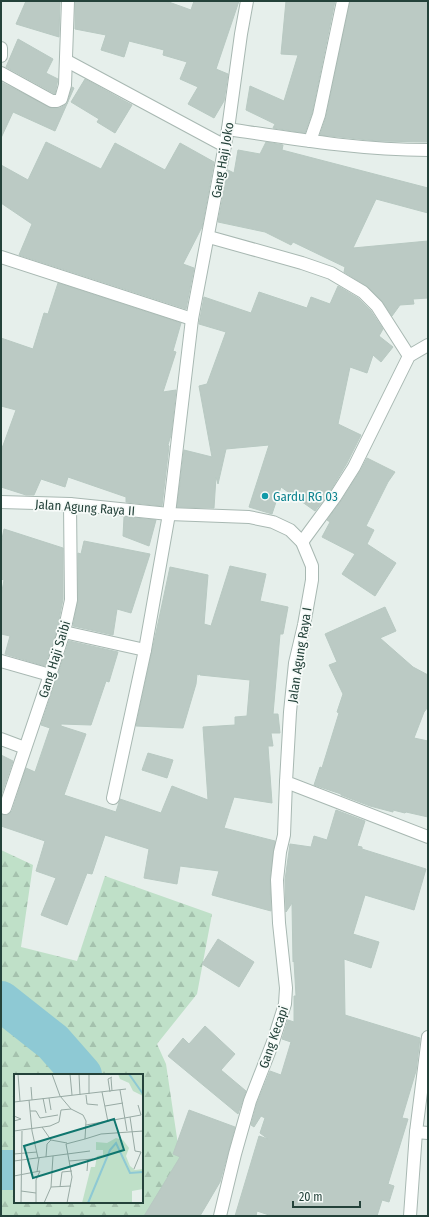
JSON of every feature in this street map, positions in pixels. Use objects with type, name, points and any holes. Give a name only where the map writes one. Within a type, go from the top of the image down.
[{"type":"street","points":[[1,73],[52,101],[58,101],[61,99],[64,94],[67,61],[68,1]]},
{"type":"street","name":"Gang Haji Joko","points":[[114,798],[145,650],[169,514],[192,319],[209,237],[228,129],[247,1]]},
{"type":"street","points":[[310,141],[319,115],[342,1]]},
{"type":"street","points":[[1,48],[1,56]]},
{"type":"street","points":[[67,61],[225,146]]},
{"type":"street","points":[[228,129],[310,141],[395,150],[428,150]]},
{"type":"street","points":[[209,237],[302,263],[331,273],[363,292],[377,306],[409,356]]},
{"type":"street","points":[[1,257],[192,319]]},
{"type":"street","points":[[302,542],[335,497],[354,467],[409,356],[428,346]]},
{"type":"street","name":"Jalan Agung Raya II","points":[[1,502],[70,504],[169,514]]},
{"type":"street","name":"Gang Haji Saibi","points":[[5,808],[64,632],[71,600],[70,504]]},
{"type":"street","name":"Jalan Agung Raya I","points":[[169,514],[248,517],[273,522],[290,530],[302,542],[312,566],[312,580],[295,663],[290,712],[286,782]]},
{"type":"street","points":[[64,632],[145,650]]},
{"type":"street","points":[[1,660],[50,675]]},
{"type":"street","points":[[1,739],[25,748]]},
{"type":"street","points":[[286,782],[428,837]]},
{"type":"street","name":"Gang Kecapi","points":[[220,1216],[250,1101],[273,1042],[285,1004],[286,988],[279,923],[278,880],[280,852],[284,835],[286,782]]},
{"type":"street","points":[[410,1216],[416,1132],[428,1037]]},
{"type":"street","points":[[416,1132],[428,1133]]},
{"type":"green space","points":[[1,850],[33,865],[21,947],[77,961],[105,876],[212,914],[197,994],[157,1044],[166,1064],[181,1165],[152,1216],[1,1216]]},
{"type":"building","points":[[26,1],[60,1],[59,37],[16,24]]},
{"type":"building","points":[[75,1],[166,1],[191,10],[194,1],[239,1],[216,69],[228,74],[224,101],[214,118],[188,104],[198,87],[180,79],[187,62],[163,55],[164,50],[129,41],[124,57],[101,50],[106,35],[75,29]]},
{"type":"building","points":[[286,1],[335,1],[312,113],[305,133],[273,128],[275,124],[246,110],[250,86],[284,101],[298,55],[281,54]]},
{"type":"building","points":[[350,1],[428,1],[428,142],[378,141],[320,135],[326,117]]},
{"type":"building","points":[[18,39],[53,59],[46,73],[58,79],[55,94],[6,67]]},
{"type":"building","points":[[85,79],[132,105],[115,133],[97,122],[99,119],[71,102]]},
{"type":"building","points":[[1,82],[52,108],[60,108],[67,104],[55,131],[13,112],[1,138]]},
{"type":"building","points":[[72,87],[74,88],[67,104]]},
{"type":"building","points":[[46,142],[101,169],[115,143],[165,170],[180,143],[214,162],[202,227],[183,264],[194,268],[186,309],[19,255],[32,224],[1,203],[1,165],[28,180]]},
{"type":"building","points":[[266,142],[283,145],[282,150],[428,188],[428,213],[376,199],[353,248],[428,241],[428,298],[413,299],[414,304],[400,305],[392,316],[382,301],[368,287],[344,272],[345,267],[293,242],[291,245],[265,232],[218,222],[228,170],[234,173],[238,150],[260,154]]},
{"type":"building","points":[[58,283],[181,323],[173,351],[176,352],[163,392],[176,390],[171,435],[168,445],[162,506],[126,502],[126,497],[68,477],[65,487],[41,479],[34,495],[26,495],[1,487],[1,451],[16,410],[1,406],[1,338],[33,349],[44,313],[48,314]]},
{"type":"building","points":[[338,286],[358,298],[371,311],[383,329],[379,336],[393,347],[381,362],[373,355],[367,373],[350,367],[338,424],[361,435],[347,463],[329,493],[315,511],[281,487],[272,514],[249,507],[269,445],[226,449],[218,484],[216,477],[214,508],[177,507],[184,450],[212,457],[199,386],[207,384],[226,332],[199,324],[204,297],[251,313],[259,292],[307,308],[311,297],[330,304]]},
{"type":"building","points":[[367,458],[395,472],[388,482],[366,526],[374,530],[367,544],[396,563],[375,596],[342,574],[355,554],[322,537],[330,522],[327,520],[341,501]]},
{"type":"building","points":[[124,517],[156,520],[149,546],[123,536]]},
{"type":"building","points":[[4,529],[63,548],[63,599],[57,630],[45,666],[5,654],[10,636],[1,634],[1,596],[4,580],[1,579],[1,544]]},
{"type":"building","points":[[84,541],[150,554],[131,613],[117,609],[113,635],[73,626],[78,600],[78,553],[81,554]]},
{"type":"building","points":[[230,566],[266,574],[260,601],[288,607],[283,634],[280,634],[273,714],[278,714],[280,733],[271,733],[273,746],[268,746],[272,803],[234,797],[224,828],[275,841],[270,879],[271,911],[212,895],[219,871],[180,866],[177,884],[144,878],[149,849],[105,835],[92,874],[87,873],[67,925],[41,915],[56,878],[36,871],[45,841],[1,826],[1,814],[7,815],[12,811],[26,768],[35,772],[50,728],[41,725],[69,641],[118,652],[109,682],[106,681],[91,725],[61,724],[61,726],[86,734],[64,795],[116,812],[120,799],[161,813],[172,786],[208,800],[203,727],[235,725],[235,717],[247,716],[250,680],[200,675],[200,672],[199,675],[197,674],[196,684],[183,728],[136,726],[170,567],[208,575],[204,624],[211,626]]},
{"type":"building","points":[[385,607],[396,631],[380,638],[413,667],[428,675],[428,707],[424,712],[414,738],[428,741],[428,817],[393,810],[393,812],[370,806],[314,785],[320,767],[322,768],[339,713],[337,712],[343,694],[329,665],[337,662],[325,634]]},
{"type":"building","points":[[148,753],[173,760],[167,778],[142,770]]},
{"type":"building","points":[[1,755],[13,761],[1,796]]},
{"type":"building","points":[[336,810],[365,821],[357,846],[362,847],[362,849],[426,869],[414,910],[365,895],[353,934],[379,942],[371,968],[344,959],[345,1015],[420,1038],[416,1071],[402,1118],[408,1119],[388,1184],[394,1186],[389,1202],[382,1200],[377,1216],[272,1216],[257,1211],[256,1216],[235,1216],[259,1136],[268,1139],[260,1133],[265,1118],[261,1116],[254,1127],[251,1125],[257,1103],[270,1071],[281,1075],[291,1042],[282,1039],[288,1020],[294,1022],[294,996],[296,996],[294,961],[293,962],[292,903],[286,912],[285,880],[290,844],[311,847],[314,836],[327,840]]},
{"type":"building","points":[[218,939],[254,962],[239,987],[202,964]]},
{"type":"building","points":[[205,1026],[235,1054],[221,1070],[246,1091],[238,1114],[168,1056],[183,1038],[189,1044]]},
{"type":"building","points":[[189,1110],[235,1127],[220,1182],[200,1216],[144,1216],[180,1157],[173,1154]]},
{"type":"waterway","points":[[1,1001],[53,1042],[81,1074]]},
{"type":"waterway","points":[[1,1170],[14,1170]]},
{"type":"place","name":"Gardu RG 03","points":[[265,496]]}]
